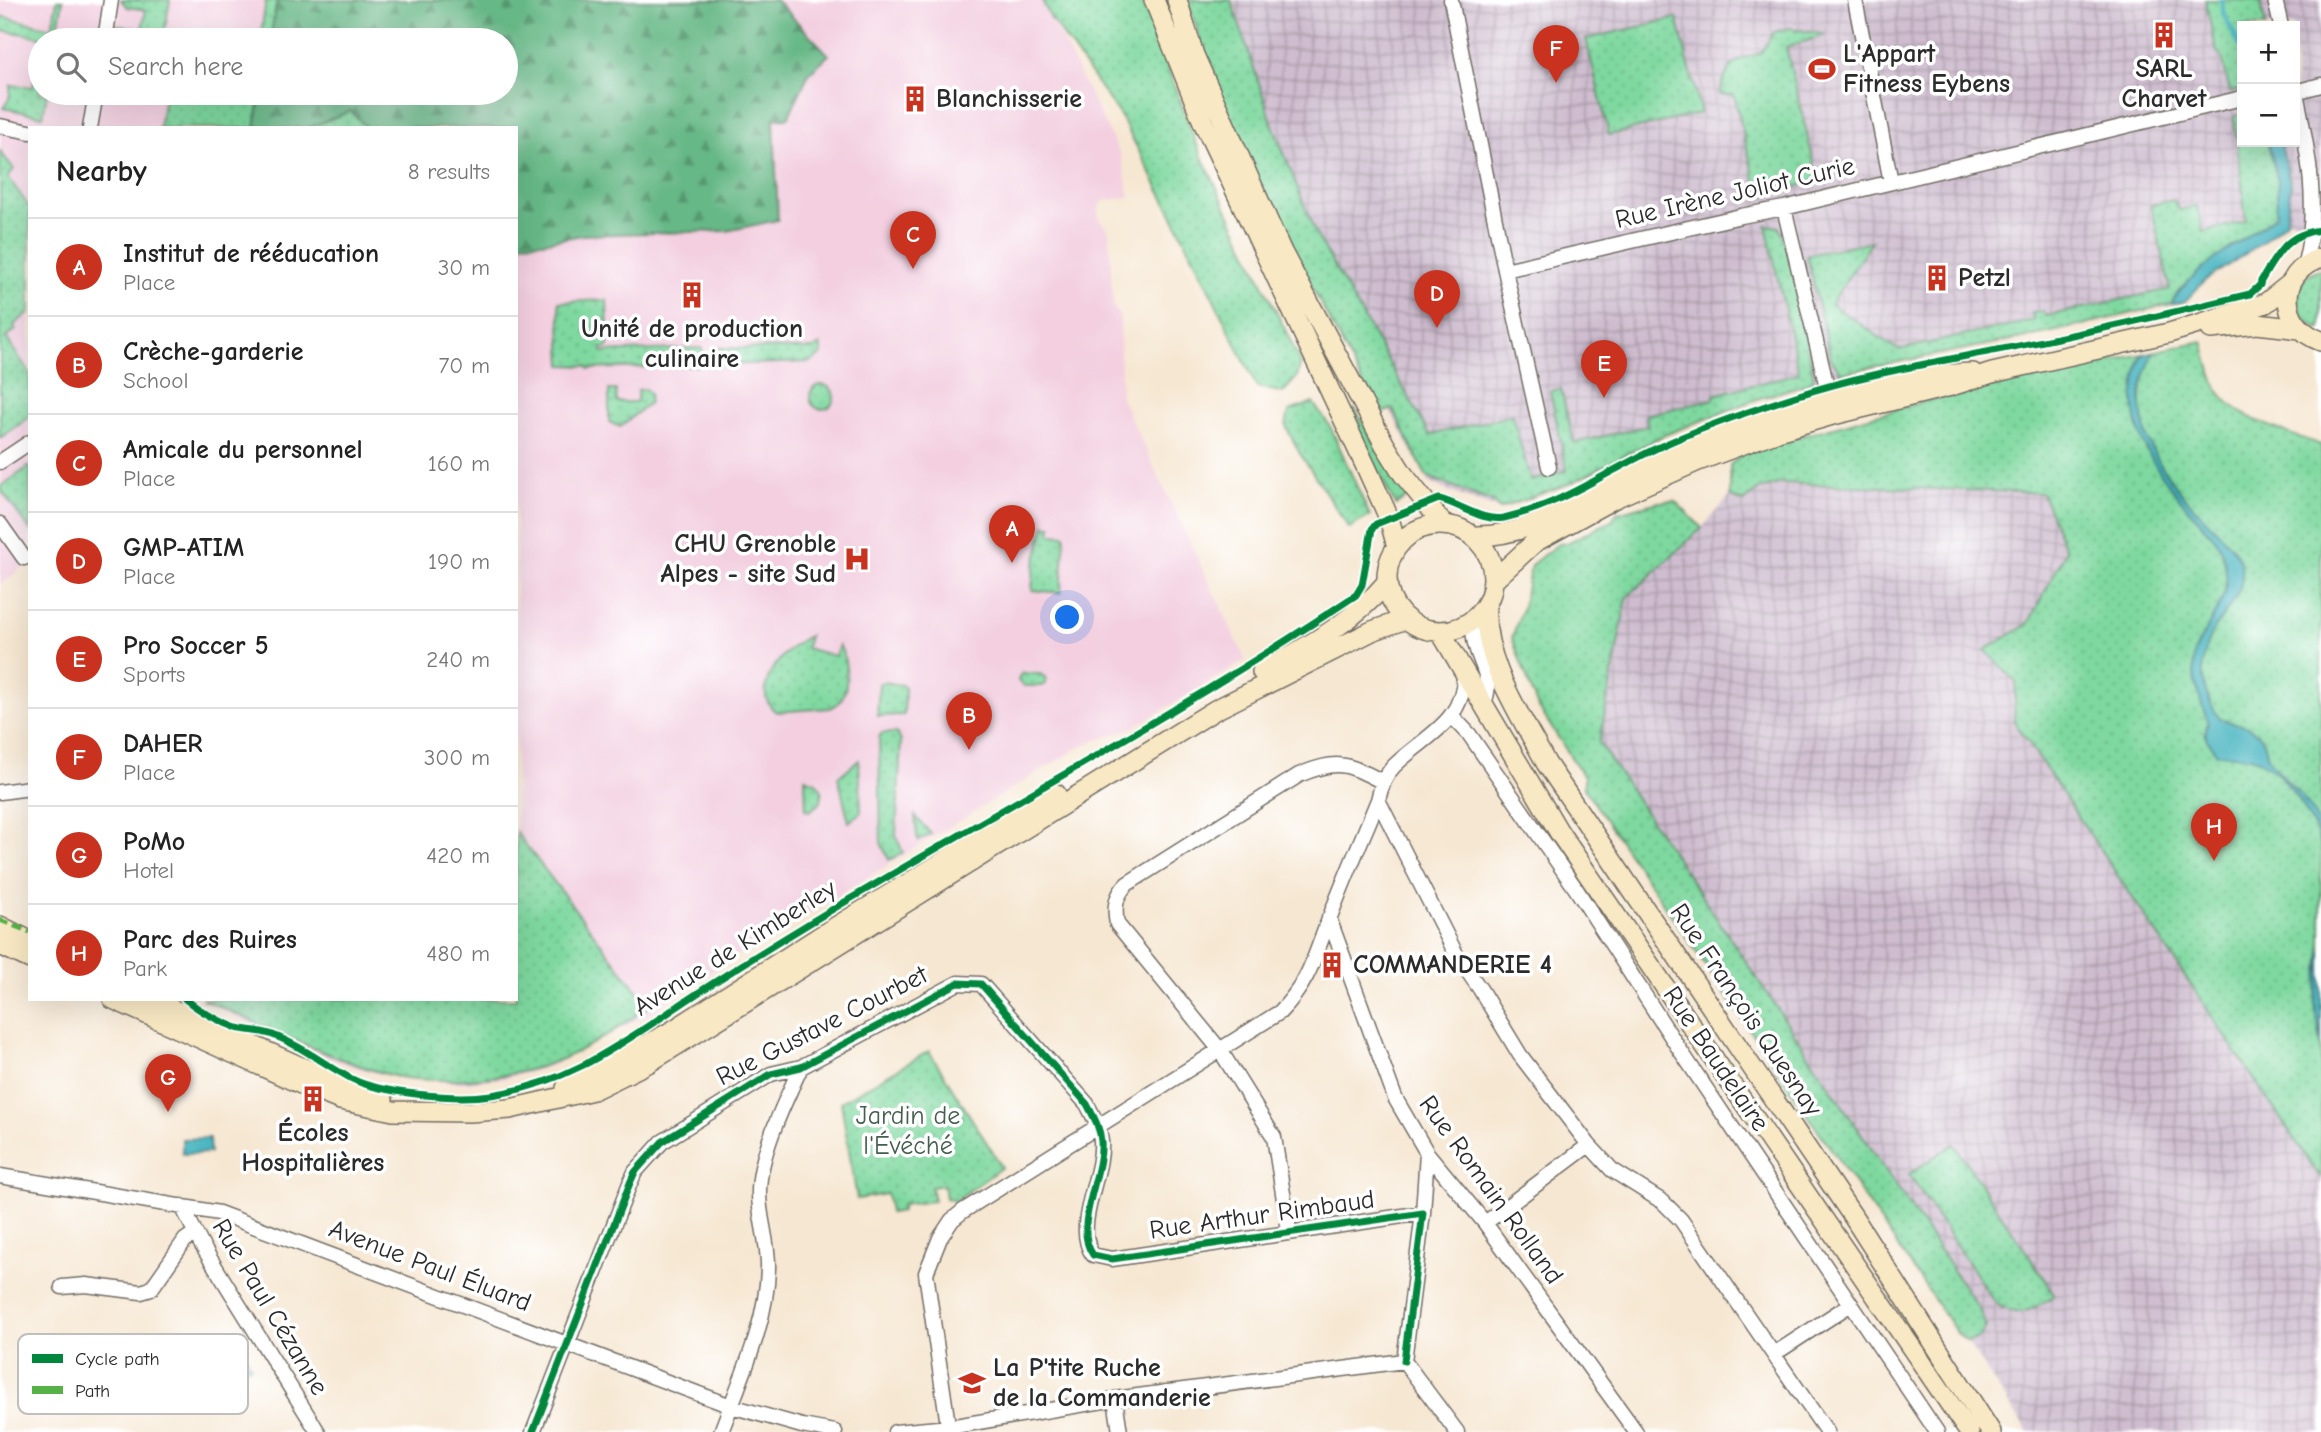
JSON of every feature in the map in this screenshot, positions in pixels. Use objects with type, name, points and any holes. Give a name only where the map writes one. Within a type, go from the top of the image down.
[{"type":"main road","points":[[1154,0],[1203,122],[1367,469],[1389,518],[1397,547]]},
{"type":"main road","points":[[1177,0],[1200,68],[1282,252],[1385,445],[1403,474],[1443,524]]},
{"type":"main road","points":[[1474,536],[1502,534],[1539,523],[1700,444],[1759,422],[1951,386],[1992,373],[2169,333],[2266,303],[2291,284],[2313,262]]},
{"type":"main road","points":[[2291,284],[2288,302],[2292,317],[2300,329],[2321,341]]},
{"type":"main road","points":[[2169,333],[2257,324],[2300,329]]},
{"type":"main road","points":[[1494,580],[1535,542],[1615,498],[1698,461],[1832,408]]},
{"type":"main road","points":[[1480,612],[1458,628],[1440,631],[1422,628],[1406,619],[1393,602],[1387,582],[1387,569],[1397,547],[1409,534],[1425,526],[1443,524],[1465,530],[1474,536],[1489,556],[1494,580]]},
{"type":"main road","name":"Rue François Quesnay","points":[[1494,580],[1480,612],[1485,620],[1488,642],[1546,763],[1854,1218],[1991,1432]]},
{"type":"main road","name":"Avenue de Kimberley","points":[[543,1100],[672,1031],[927,871],[1220,695],[1305,648],[1365,606],[1387,582]]},
{"type":"main road","name":"Avenue de Kimberley","points":[[117,1001],[340,1100],[393,1111],[510,1109],[593,1090],[648,1063],[1193,723],[1372,631],[1406,619]]},
{"type":"main road","name":"Rue François Quesnay","points":[[1440,631],[1464,673],[1465,708],[1559,832],[1969,1432]]},
{"type":"main road","points":[[0,926],[28,940]]},
{"type":"main road","points":[[0,945],[28,958]]},
{"type":"main road","name":"Avenue de Kimberley","points":[[153,1001],[339,1084],[383,1100],[435,1112]]},
{"type":"street","points":[[107,28],[111,0]]},
{"type":"street","points":[[1451,0],[1505,270],[1549,467]]},
{"type":"street","points":[[1855,0],[1891,182]]},
{"type":"street","points":[[2275,0],[2280,21]]},
{"type":"street","points":[[2300,89],[2321,85]]},
{"type":"street","name":"Rue Irène Joliot Curie","points":[[1505,270],[1784,208],[2237,99]]},
{"type":"street","points":[[90,126],[94,105]]},
{"type":"street","points":[[2300,116],[2312,177],[2321,200]]},
{"type":"street","points":[[0,126],[28,132]]},
{"type":"street","points":[[2312,177],[2313,262]]},
{"type":"street","points":[[1784,208],[1832,408]]},
{"type":"street","points":[[0,463],[28,443]]},
{"type":"street","points":[[0,524],[24,558]]},
{"type":"street","points":[[949,1430],[926,1273],[940,1238],[952,1220],[963,1211],[1280,1012],[1295,997],[1313,966],[1329,918],[1383,782],[1393,766],[1465,708],[1488,694],[1488,677],[1475,646],[1480,612]]},
{"type":"street","points":[[1465,708],[1491,699],[1502,676]]},
{"type":"street","name":"Rue Baudelaire","points":[[1465,708],[1469,734],[1576,889],[1678,1047],[1937,1432]]},
{"type":"street","points":[[1289,1231],[1274,1137],[1220,1050],[1117,924],[1115,913],[1119,892],[1127,884],[1298,775],[1324,765],[1351,765],[1383,782]]},
{"type":"street","points":[[0,792],[28,788]]},
{"type":"street","points":[[1378,800],[1457,956],[1520,1055],[1589,1146],[1612,1170],[1663,1202],[1681,1220],[1827,1432]]},
{"type":"street","name":"Rue Romain Rolland","points":[[1329,918],[1395,1098],[1427,1153],[1485,1223],[1636,1432]]},
{"type":"street","name":"Rue Gustave Courbet","points":[[533,1432],[630,1183],[643,1162],[662,1142],[771,1074],[801,1068],[958,983],[981,984],[1087,1104],[1098,1125]]},
{"type":"street","points":[[721,1432],[748,1360],[762,1312],[769,1267],[760,1213],[762,1165],[783,1105],[801,1068]]},
{"type":"street","name":"Rue Arthur Rimbaud","points":[[1098,1125],[1102,1142],[1085,1240],[1093,1255],[1112,1259],[1423,1213]]},
{"type":"street","points":[[1485,1223],[1589,1146]]},
{"type":"street","points":[[1427,1153],[1423,1213],[1404,1361],[1457,1432]]},
{"type":"street","name":"Avenue Paul Éluard","points":[[0,1176],[219,1213],[731,1406],[802,1426],[835,1432]]},
{"type":"street","name":"Rue Paul Cézanne","points":[[182,1206],[195,1233],[318,1432]]},
{"type":"street","points":[[62,1287],[86,1285],[141,1292],[151,1289],[185,1240],[195,1233]]},
{"type":"street","points":[[1774,1354],[1851,1304]]},
{"type":"street","points":[[895,1432],[949,1430],[1115,1399],[1404,1361]]},
{"type":"street","points":[[1115,1399],[1120,1432]]},
{"type":"shaded area","name":"CHU Grenoble Alpes - site Sud","points":[[0,0],[1042,0],[1121,156],[1130,197],[1103,201],[1099,207],[1099,219],[1109,230],[1113,306],[1120,317],[1121,398],[1246,660],[1134,727],[1083,745],[732,958],[651,1013],[549,1067],[507,1078],[463,1083],[407,1080],[363,1070],[325,1057],[201,1001],[518,1001],[518,126],[28,126],[28,563],[0,585]]},
{"type":"shaded area","points":[[1233,0],[2321,0],[2321,219],[2294,221],[2276,215],[2180,289],[2171,304],[2048,333],[1842,373],[1761,398],[1662,436],[1571,483],[1499,509],[1429,482],[1313,269]]},
{"type":"shaded area","points":[[1781,483],[2042,493],[2066,551],[2028,624],[1985,651],[2016,682],[2014,721],[2321,1179],[2321,1432],[2028,1432],[1967,1342],[1979,1338],[1986,1327],[1979,1309],[1599,743],[1627,597],[1702,528],[1730,496],[1743,502],[1758,490]]},
{"type":"green space","points":[[57,0],[63,0],[58,28],[52,28]]},
{"type":"green space","points":[[121,0],[170,0],[165,28],[142,28],[146,10],[127,7]]},
{"type":"green space","points":[[266,0],[277,0],[272,28],[262,28]]},
{"type":"green space","points":[[277,0],[776,0],[829,55],[809,73],[788,118],[774,119],[778,220],[727,231],[583,235],[543,242],[518,243],[518,126],[365,126],[351,111],[312,126],[255,126],[259,105],[518,105],[518,28],[272,28]]},
{"type":"green space","points":[[1042,0],[1142,1],[1201,155],[1301,363],[1297,377],[1283,393],[1257,387],[1121,117],[1050,17]]},
{"type":"green space","points":[[1187,0],[1231,0],[1274,128],[1315,232],[1430,435],[1512,415],[1531,481],[1567,470],[1550,391],[1561,389],[1574,443],[1648,426],[1646,415],[1714,399],[1714,395],[1799,373],[1766,225],[1779,227],[1789,252],[1814,379],[1662,436],[1571,483],[1499,509],[1493,502],[1426,476],[1393,409],[1379,414],[1277,221],[1220,98]]},
{"type":"green space","points":[[2205,0],[2260,0],[2265,21],[2237,21],[2237,90],[2230,92],[2222,57],[2217,53]]},
{"type":"green space","points":[[0,16],[52,28],[28,28],[28,35],[0,30]]},
{"type":"green space","points":[[1677,18],[1701,113],[1609,135],[1586,39]]},
{"type":"green space","points":[[115,25],[135,28],[115,28]]},
{"type":"green space","points":[[1790,28],[1826,35],[1786,47],[1818,180],[1759,198],[1734,95],[1719,94],[1732,66],[1743,58],[1760,54],[1774,32]]},
{"type":"green space","points":[[11,85],[28,87],[28,105],[45,105],[43,116],[3,108],[9,99]]},
{"type":"green space","points":[[163,105],[259,105],[255,126],[159,126]]},
{"type":"green space","points":[[351,111],[365,126],[312,126]]},
{"type":"green space","points":[[2237,115],[2237,142],[2234,116]]},
{"type":"green space","points":[[2238,147],[2268,147],[2278,181],[2276,215],[2180,289],[2171,304],[2048,333],[1842,373],[1831,359],[1807,255],[1872,241],[1831,304],[1898,350],[2034,320],[2032,313],[2043,311],[2046,316],[2170,289],[2151,205],[2174,200],[2179,210],[2197,206],[2203,232],[2246,221]]},
{"type":"green space","points":[[0,151],[14,169],[8,177],[28,205],[28,314],[14,325],[16,330],[6,337],[28,371],[28,418],[0,438]]},
{"type":"green space","points":[[2321,269],[2321,329],[2304,317],[2298,299],[2303,280]]},
{"type":"green space","points":[[607,300],[608,348],[602,348],[602,352],[702,348],[703,355],[717,355],[718,348],[813,349],[820,345],[822,354],[811,362],[589,369],[587,366],[562,365],[559,302]]},
{"type":"green space","points":[[2203,341],[2217,388],[2237,409],[2264,424],[2321,445],[2321,1179],[2014,721],[2016,682],[1985,650],[2028,624],[2066,551],[2042,493],[1781,483],[1758,490],[1743,502],[1730,496],[1730,465],[1745,452],[1922,402]]},
{"type":"green space","points":[[822,385],[831,388],[834,397],[831,406],[822,409],[813,406],[810,397],[813,388]]},
{"type":"green space","points":[[645,389],[650,393],[649,403],[620,427],[609,422],[609,390],[616,390],[617,402],[637,402],[638,390]]},
{"type":"green space","points":[[1313,403],[1330,426],[1370,516],[1349,528],[1299,452],[1286,426],[1289,411]]},
{"type":"green space","points":[[1355,409],[1397,482],[1413,495],[1395,505],[1349,412]]},
{"type":"green space","points":[[28,467],[28,527],[0,489]]},
{"type":"green space","points":[[1675,501],[1702,528],[1627,597],[1599,743],[1979,1309],[1986,1327],[1979,1338],[1967,1342],[1957,1333],[1584,788],[1584,777],[1537,705],[1512,638],[1523,606],[1531,565],[1558,544],[1567,543],[1611,521],[1617,513],[1659,502]]},
{"type":"green space","points":[[1045,525],[1052,526],[1051,534],[1065,535],[1061,593],[1032,590],[1034,567]]},
{"type":"green space","points":[[809,636],[806,648],[835,656],[839,645],[846,670],[842,697],[830,708],[776,712],[768,703],[767,681],[780,659]]},
{"type":"green space","points":[[1024,673],[1040,674],[1045,677],[1046,683],[1042,686],[1024,686],[1018,681]]},
{"type":"green space","points":[[883,682],[902,685],[905,688],[904,715],[877,716],[879,684]]},
{"type":"green space","points":[[882,733],[896,733],[901,741],[896,835],[903,853],[889,860],[881,843],[879,737]]},
{"type":"green space","points":[[859,760],[861,812],[849,822],[838,777]]},
{"type":"green space","points":[[805,778],[816,782],[822,791],[821,802],[810,811],[806,810]]},
{"type":"green space","points":[[915,816],[931,834],[919,841],[917,837]]},
{"type":"green space","points":[[518,835],[649,1006],[602,1039],[556,1061],[507,1075],[480,1079],[427,1080],[390,1075],[342,1060],[207,1001],[518,1001]]},
{"type":"green space","name":"Jardin de l'Évéché","points":[[929,1051],[1002,1167],[955,1201],[946,1198],[944,1185],[931,1187],[934,1201],[902,1205],[902,1211],[890,1213],[887,1194],[857,1199],[841,1102]]},
{"type":"green space","points":[[1954,1144],[2055,1295],[2031,1309],[2024,1312],[2008,1311],[1992,1299],[1909,1174]]},
{"type":"water","points":[[2269,147],[2281,147],[2291,185],[2286,221],[2260,244],[2203,282],[2185,302],[2171,304],[2193,277],[2276,215],[2278,181]]},
{"type":"water","points":[[2154,352],[2141,392],[2146,435],[2162,468],[2198,512],[2231,546],[2241,566],[2239,590],[2215,629],[2204,654],[2203,680],[2206,693],[2220,719],[2247,727],[2260,736],[2270,760],[2311,808],[2320,832],[2321,847],[2304,809],[2275,772],[2254,758],[2216,753],[2207,739],[2208,723],[2195,681],[2193,663],[2198,645],[2223,598],[2226,568],[2218,544],[2163,477],[2142,440],[2136,421],[2136,378],[2142,355]]},
{"type":"water","points":[[2321,951],[2321,1045],[2315,1003]]},
{"type":"water","points":[[209,1138],[210,1153],[182,1154],[182,1139]]},
{"type":"waterway","points":[[2222,0],[2223,13],[2237,40]]},
{"type":"marked path","points":[[0,920],[28,931]]},
{"type":"cycle path","points":[[188,1001],[203,1012],[237,1028],[281,1038],[352,1079],[382,1089],[440,1096],[476,1096],[539,1084],[603,1054],[783,939],[1159,719],[1356,595],[1362,585],[1372,529],[1376,524],[1439,499],[1480,515],[1504,518],[1545,505],[1691,433],[1820,389],[1893,370],[2089,331],[2250,294],[2260,285],[2284,246],[2300,235],[2321,230]]},
{"type":"cycle path","points":[[533,1432],[630,1183],[635,1172],[662,1142],[771,1074],[801,1067],[958,983],[981,984],[1087,1104],[1094,1117],[1101,1141],[1101,1154],[1087,1215],[1087,1243],[1093,1255],[1112,1259],[1423,1213],[1404,1361]]},
{"type":"place","name":"SARL Charvet","points":[[2164,35]]},
{"type":"place","name":"L'Appart Fitness Eybens","points":[[1822,69]]},
{"type":"place","name":"DAHER","points":[[1556,83]]},
{"type":"place","name":"Blanchisserie","points":[[915,99]]},
{"type":"place","name":"Amicale du personnel","points":[[913,269]]},
{"type":"place","name":"Petzl","points":[[1937,278]]},
{"type":"place","name":"Unité de production culinaire","points":[[692,295]]},
{"type":"place","name":"GMP-ATIM","points":[[1437,328]]},
{"type":"place","name":"Pro Soccer 5","points":[[1604,398]]},
{"type":"place","name":"CHU Grenoble Alpes - site Sud","points":[[857,559]]},
{"type":"place","name":"Institut de rééducation","points":[[1012,563]]},
{"type":"place","name":"Crèche-garderie","points":[[969,750]]},
{"type":"place","name":"Parc des Ruires","points":[[2214,861]]},
{"type":"place","name":"COMMANDERIE 4","points":[[1332,965]]},
{"type":"place","name":"Écoles Hospitalières","points":[[313,1099]]},
{"type":"place","name":"PoMo","points":[[168,1112]]},
{"type":"place","name":"La P'tite Ruche de la Commanderie","points":[[972,1383]]}]
